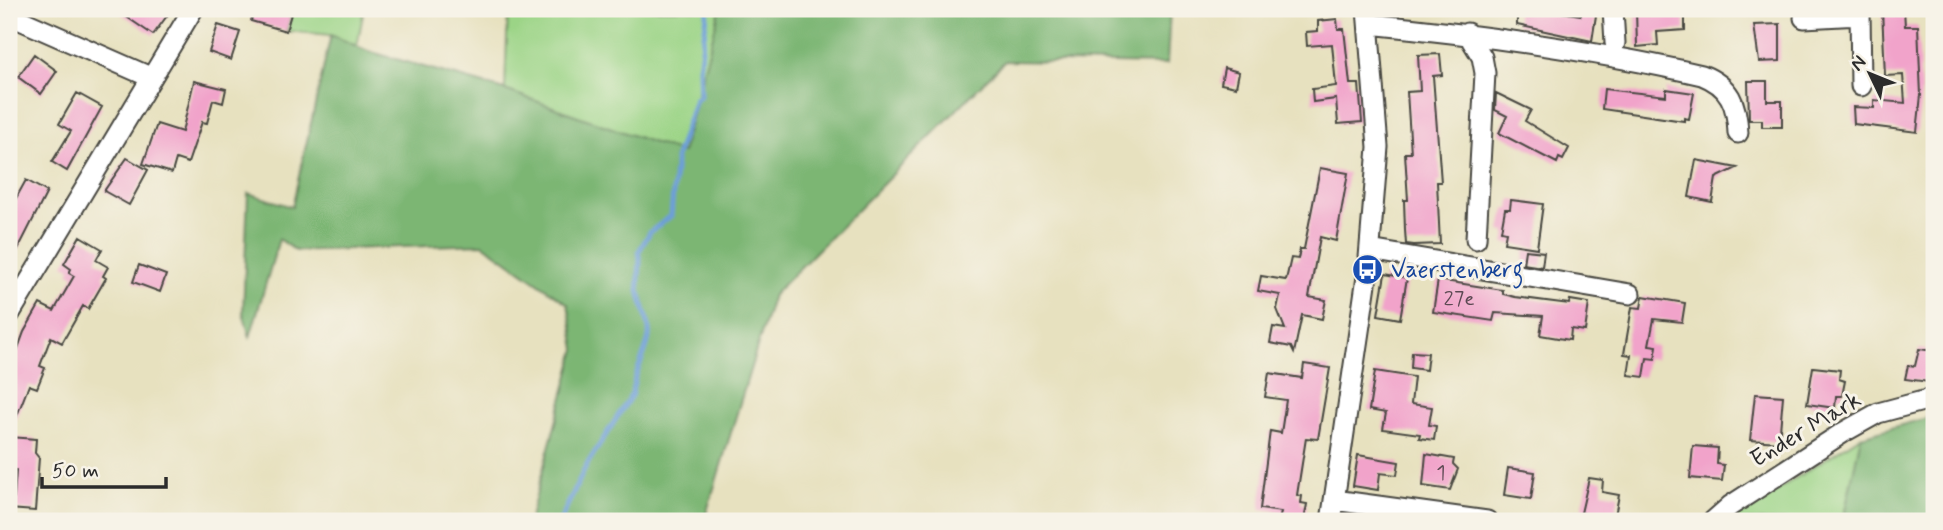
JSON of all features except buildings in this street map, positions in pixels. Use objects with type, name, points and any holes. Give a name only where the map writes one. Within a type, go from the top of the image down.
[{"type":"street","points":[[9,315],[193,9]]},
{"type":"street","points":[[1613,9],[1615,43]]},
{"type":"street","points":[[1804,18],[1860,12],[1861,86]]},
{"type":"street","points":[[9,15],[150,77]]},
{"type":"street","points":[[1331,521],[1370,250],[1378,147],[1368,16],[1617,55],[1703,75],[1715,80],[1735,102],[1738,133]]},
{"type":"street","points":[[1467,33],[1482,57],[1485,72],[1476,239]]},
{"type":"street","points":[[1370,250],[1630,293]]},
{"type":"street","name":"Ender Mark","points":[[1713,521],[1730,506],[1856,425],[1878,414],[1934,398]]},
{"type":"street","points":[[1334,500],[1487,521]]},
{"type":"green space","points":[[274,9],[364,9],[357,46],[331,35],[286,31],[291,14]]},
{"type":"green space","points":[[508,9],[733,9],[702,183],[505,90]]},
{"type":"green space","points":[[720,9],[1170,9],[1167,64],[1005,61],[773,295],[704,521],[529,521],[576,349],[568,304],[483,244],[296,251],[279,239],[250,337],[243,313],[248,193],[292,207],[331,35],[368,51],[505,90],[682,153]]},
{"type":"green space","points":[[1934,416],[1934,521],[1843,521],[1861,436]]},
{"type":"green space","points":[[1861,436],[1843,521],[1732,521],[1740,514]]},
{"type":"waterway","points":[[560,521],[586,466],[632,394],[647,344],[649,325],[640,295],[639,251],[650,232],[671,216],[676,157],[695,99],[700,96],[699,68],[708,9]]},
{"type":"place","name":"Vaerstenberg","points":[[1368,270]]}]
